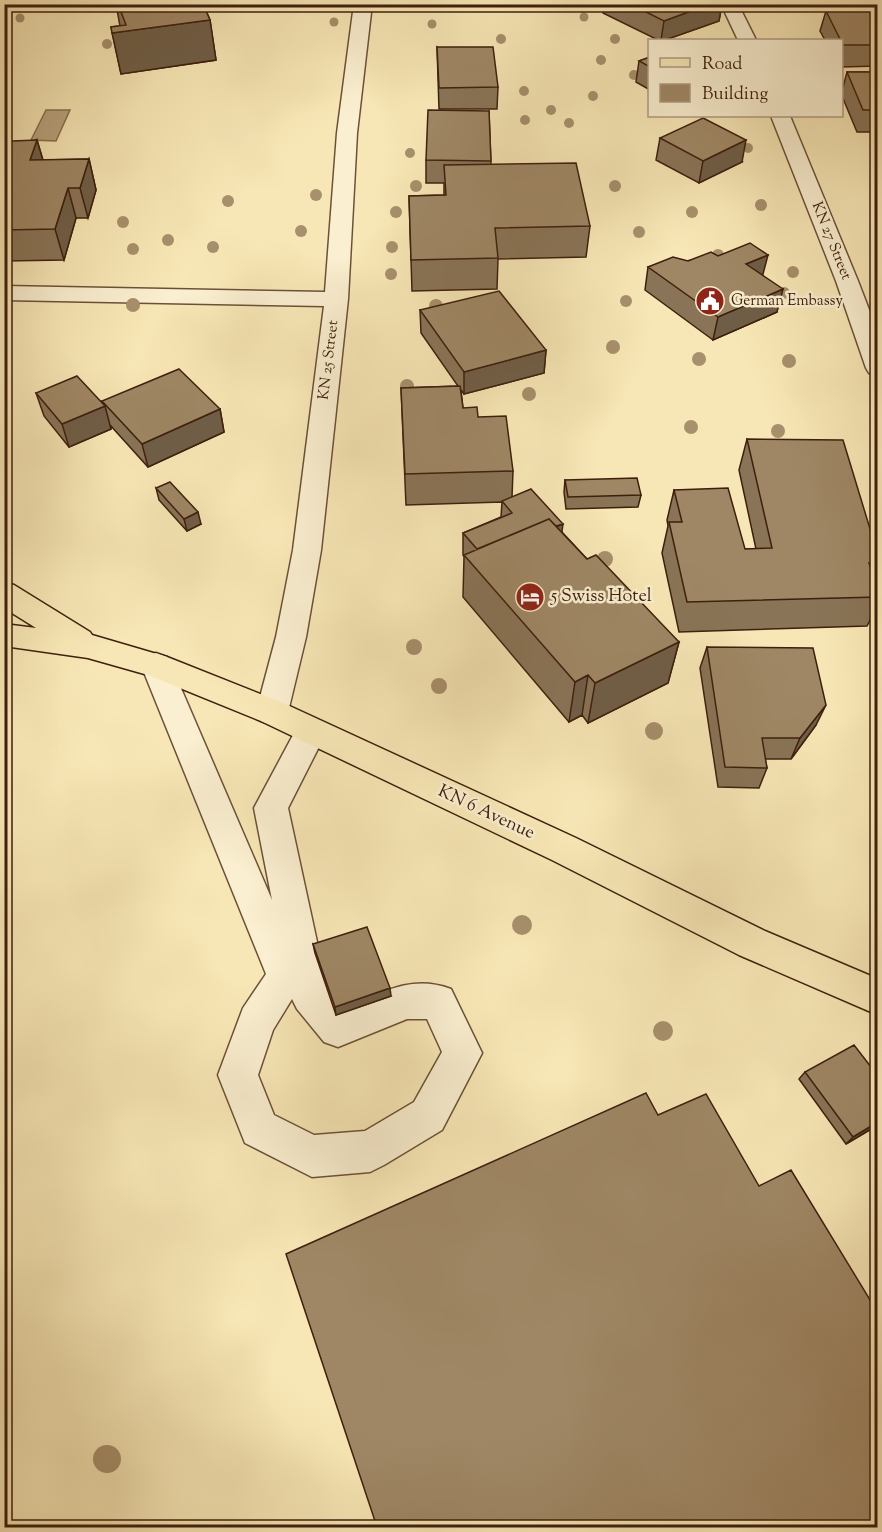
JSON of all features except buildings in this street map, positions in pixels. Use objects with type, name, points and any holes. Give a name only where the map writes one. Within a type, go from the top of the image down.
[{"type":"main road","name":"KN 6 Avenue","points":[[4,593],[88,646]]},
{"type":"main road","name":"KN 6 Avenue","points":[[4,635],[88,646],[156,665],[272,712],[564,849],[752,944],[878,997]]},
{"type":"street","name":"KN 25 Street","points":[[272,712],[291,637],[307,550],[336,299],[347,133],[363,4]]},
{"type":"street","points":[[729,4],[746,39]]},
{"type":"street","name":"KN 27 Street","points":[[780,117],[847,281],[878,368]]},
{"type":"street","points":[[4,293],[336,299]]},
{"type":"street","points":[[156,665],[286,976],[257,1021],[238,1075],[259,1129],[312,1156],[370,1151],[428,1116],[463,1053],[438,1002],[406,1001],[338,1029],[310,996],[271,808],[311,730]]},
{"type":"shaded area","points":[[46,110],[70,110],[56,141],[31,140]]},
{"type":"place","name":"German Embassy","points":[[710,301]]},
{"type":"place","name":"5 Swiss Hotel","points":[[530,597]]}]
